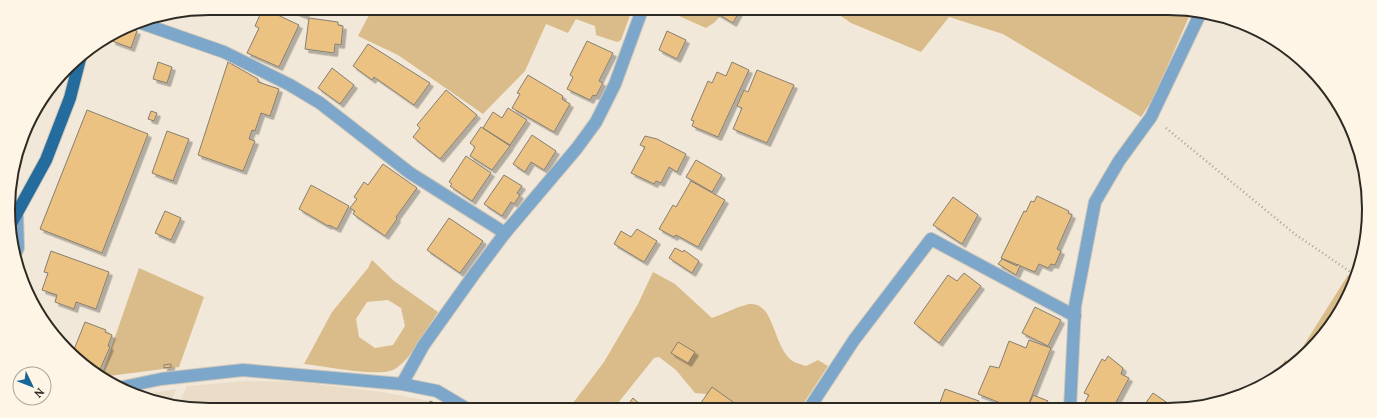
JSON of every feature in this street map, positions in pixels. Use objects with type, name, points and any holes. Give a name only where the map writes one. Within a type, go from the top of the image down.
[{"type":"main road","points":[[15,217],[46,160],[70,98],[78,66]]},
{"type":"street","points":[[402,384],[423,346],[505,233],[596,122],[615,84],[640,15]]},
{"type":"street","points":[[1070,403],[1075,306],[1095,202],[1119,161],[1152,117],[1198,18]]},
{"type":"street","points":[[147,25],[224,52],[290,85],[320,103],[410,173],[505,233]]},
{"type":"street","points":[[813,403],[854,340],[931,239],[1075,316]]},
{"type":"street","points":[[129,386],[161,379],[243,370],[402,384],[437,391],[457,403]]},
{"type":"path","points":[[1152,117],[1296,235],[1351,273]]},
{"type":"shaded area","points":[[369,15],[630,15],[621,40],[617,42],[596,35],[595,26],[576,19],[568,33],[546,24],[525,71],[483,114],[398,55],[358,36]]},
{"type":"shaded area","points":[[677,15],[721,15],[715,22],[706,28]]},
{"type":"shaded area","points":[[839,15],[1181,15],[1189,16],[1154,97],[1141,117],[1003,34],[949,17],[921,52],[851,23]]},
{"type":"shaded area","points":[[372,260],[394,281],[438,312],[418,344],[406,360],[393,370],[386,372],[363,372],[304,364],[332,312],[368,268]],"holes":[[[388,300],[401,308],[405,326],[393,345],[375,348],[359,337],[356,319],[367,302]]]},
{"type":"shaded area","points":[[139,268],[204,297],[179,367],[110,376],[103,371]]},
{"type":"shaded area","points":[[653,272],[675,284],[712,318],[746,305],[758,305],[769,317],[780,345],[791,360],[806,366],[818,360],[828,366],[804,403],[721,403],[706,394],[695,393],[676,370],[659,357],[654,358],[618,403],[573,403],[604,362],[638,304]]},
{"type":"shaded area","points":[[1348,275],[1350,276],[1336,306],[1322,327],[1300,351]]},
{"type":"shaded area","points":[[1285,360],[1288,362],[1281,366]]},
{"type":"shaded area","points":[[247,381],[298,382],[382,392],[434,403],[196,403],[180,400],[187,386]]},
{"type":"shaded area","points":[[176,389],[172,399],[150,394]]},
{"type":"building","points":[[260,15],[278,15],[299,25],[279,67],[247,53],[259,28],[255,26]]},
{"type":"building","points":[[719,15],[737,15],[733,23]]},
{"type":"building","points":[[309,18],[338,22],[338,25],[343,26],[341,45],[335,44],[334,53],[305,49]]},
{"type":"building","points":[[135,30],[137,31],[131,48],[112,41]]},
{"type":"building","points":[[667,31],[686,40],[677,59],[659,50]]},
{"type":"building","points":[[587,41],[613,53],[599,81],[603,83],[596,96],[593,95],[590,100],[567,89],[573,77],[570,75]]},
{"type":"building","points":[[368,44],[430,83],[414,105],[374,77],[372,80],[353,66]]},
{"type":"building","points":[[158,62],[172,67],[167,83],[153,79]]},
{"type":"building","points":[[228,62],[258,79],[258,82],[279,89],[270,116],[261,113],[255,131],[252,130],[249,139],[255,141],[243,171],[198,155]]},
{"type":"building","points":[[732,62],[749,70],[718,137],[692,126],[694,121],[691,120],[708,81],[712,83],[717,72],[726,76]]},
{"type":"building","points":[[332,68],[354,85],[340,104],[318,88]]},
{"type":"building","points":[[757,70],[794,85],[767,143],[733,129],[742,108],[737,106],[744,90],[748,92]]},
{"type":"building","points":[[528,75],[563,96],[562,99],[570,104],[554,132],[512,108],[520,94],[517,93]]},
{"type":"building","points":[[446,90],[477,115],[440,159],[413,137],[420,128],[417,125]]},
{"type":"building","points":[[508,108],[527,120],[510,145],[483,128],[493,112],[502,118]]},
{"type":"building","points":[[87,110],[148,134],[102,253],[40,229]]},
{"type":"building","points":[[151,111],[157,113],[154,121],[148,119]]},
{"type":"building","points":[[481,127],[510,146],[492,170],[470,156],[475,147],[470,143]]},
{"type":"building","points":[[167,131],[189,139],[173,181],[152,173]]},
{"type":"building","points":[[532,135],[556,151],[544,170],[531,162],[525,172],[513,164]]},
{"type":"building","points":[[645,136],[657,139],[686,154],[677,172],[669,167],[661,183],[656,181],[654,184],[631,173],[645,147],[640,145]]},
{"type":"building","points":[[466,156],[491,173],[472,201],[450,186],[452,184],[449,182]]},
{"type":"building","points":[[696,160],[722,175],[712,192],[686,177]]},
{"type":"building","points":[[383,164],[417,188],[396,217],[397,219],[385,236],[353,214],[355,211],[350,208],[357,199],[354,197],[364,182],[368,185]]},
{"type":"building","points":[[504,175],[522,186],[517,193],[520,195],[514,204],[511,202],[502,216],[484,204]]},
{"type":"building","points":[[691,181],[725,200],[698,247],[676,235],[674,237],[659,229],[673,205],[676,207]]},
{"type":"building","points":[[311,185],[349,206],[337,229],[329,225],[328,226],[299,209]]},
{"type":"building","points":[[1037,196],[1069,211],[1068,213],[1072,215],[1057,249],[1061,251],[1055,265],[1051,264],[1048,268],[1039,264],[1035,272],[1001,258],[1024,211],[1026,212],[1031,201],[1034,202]]},
{"type":"building","points":[[953,197],[978,215],[962,244],[933,225]]},
{"type":"building","points":[[165,211],[181,218],[171,240],[155,233]]},
{"type":"building","points":[[449,218],[483,241],[460,273],[427,250]]},
{"type":"building","points":[[637,229],[657,241],[644,262],[614,244],[621,231],[631,237]]},
{"type":"building","points":[[675,248],[683,252],[684,250],[699,261],[692,273],[669,258]]},
{"type":"building","points":[[51,251],[109,272],[96,309],[76,302],[74,309],[55,302],[57,295],[42,290],[48,273],[44,272]]},
{"type":"building","points":[[1002,259],[1020,266],[1016,275],[998,264]]},
{"type":"building","points":[[964,273],[981,286],[939,343],[914,323],[948,275],[957,281]]},
{"type":"building","points":[[1035,307],[1061,320],[1048,346],[1022,333]]},
{"type":"building","points":[[85,322],[106,330],[105,332],[112,335],[108,346],[110,347],[100,369],[74,348]]},
{"type":"building","points":[[1029,340],[1051,348],[1029,403],[1000,403],[978,394],[990,366],[999,368],[1009,341],[1026,348]]},
{"type":"building","points":[[678,342],[695,352],[688,363],[671,353]]},
{"type":"building","points":[[1108,356],[1123,368],[1121,374],[1129,378],[1116,403],[1085,403],[1089,395],[1084,393],[1102,359],[1105,361]]},
{"type":"building","points":[[171,364],[171,367],[164,368],[164,365]]},
{"type":"building","points":[[712,387],[734,403],[701,403]]},
{"type":"building","points":[[945,389],[979,401],[978,403],[940,403]]},
{"type":"building","points":[[1153,393],[1168,403],[1146,403]]},
{"type":"building","points":[[1033,395],[1048,401],[1047,403],[1030,403]]},
{"type":"building","points":[[633,398],[639,403],[629,403]]}]
